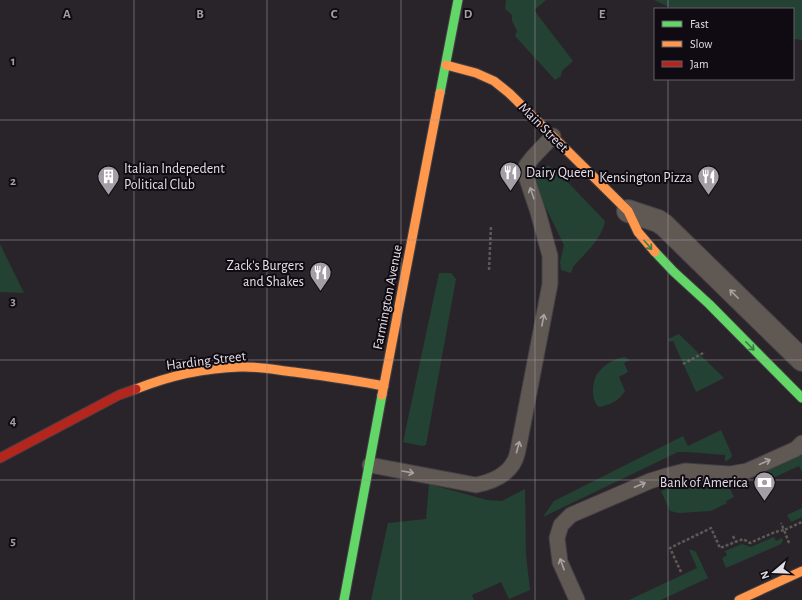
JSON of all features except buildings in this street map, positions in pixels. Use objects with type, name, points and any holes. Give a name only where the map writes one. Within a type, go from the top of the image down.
[{"type":"street","name":"Farmington Avenue","points":[[344,600],[458,0]]},
{"type":"street","name":"Main Street","points":[[446,65],[476,73],[494,81],[519,103],[628,211],[638,232],[647,244],[802,398]]},
{"type":"street","name":"Main Street","points":[[628,211],[658,221],[664,225],[802,360]]},
{"type":"street","points":[[674,272],[694,254]]},
{"type":"street","points":[[732,328],[750,310]]},
{"type":"street","name":"Harding Street","points":[[0,458],[119,395],[161,379],[197,372],[240,367],[267,369],[352,380],[384,386]]},
{"type":"street","points":[[739,600],[802,571]]},
{"type":"lane","points":[[370,465],[476,485],[487,483],[502,475],[514,461],[519,445],[550,284],[550,256],[526,176],[526,166],[532,157],[553,136]]},
{"type":"lane","points":[[577,600],[560,562],[557,538],[561,526],[571,514],[650,481],[685,471],[730,474],[747,471],[796,449],[802,443]]},
{"type":"path","points":[[488,270],[491,226]]},
{"type":"path","points":[[683,364],[705,352]]},
{"type":"path","points":[[681,572],[670,548],[711,528],[720,548],[743,539],[750,543],[774,532],[784,530],[802,522]]},
{"type":"path","points":[[781,523],[789,543]]},
{"type":"path","points":[[733,536],[736,542]]},
{"type":"green space","points":[[506,0],[546,0],[534,10],[573,61],[562,71],[561,76],[555,80],[515,36],[517,31],[512,21],[512,15],[505,9]]},
{"type":"green space","points":[[654,0],[802,0],[802,40],[794,39],[794,8],[671,8]]},
{"type":"green space","points":[[544,166],[549,166],[557,171],[605,221],[597,240],[573,267],[571,273],[561,270],[560,262],[564,245],[534,181],[538,169]]},
{"type":"green space","points":[[0,244],[24,293],[0,292]]},
{"type":"green space","points":[[439,273],[451,273],[456,279],[426,445],[422,446],[403,442]]},
{"type":"green space","points":[[679,334],[724,378],[696,392],[673,341],[669,342],[668,339]]},
{"type":"green space","points":[[625,357],[630,360],[624,363],[628,372],[619,377],[625,391],[614,402],[599,407],[593,397],[594,383],[598,372],[609,363]]},
{"type":"green space","points":[[721,430],[732,455],[731,458],[725,462],[725,455],[678,452],[543,517],[554,501],[683,436],[688,446]]},
{"type":"green space","points":[[802,455],[802,472],[799,466],[762,483],[758,475]]},
{"type":"green space","points":[[685,482],[685,487],[722,489],[724,485],[729,487],[734,497],[726,501],[727,503],[711,511],[679,513],[670,511],[661,491]]},
{"type":"green space","points":[[429,484],[487,500],[502,501],[525,489],[526,555],[530,590],[509,599],[501,582],[472,595],[474,600],[371,600],[388,523],[426,519]]},
{"type":"green space","points":[[802,508],[802,517],[791,522],[787,515]]},
{"type":"green space","points":[[774,537],[776,541],[782,538],[783,540],[781,544],[726,568],[722,558],[727,555],[725,551],[742,544],[751,547]]},
{"type":"green space","points":[[689,550],[696,552],[708,578],[661,600],[629,600],[697,568]]},
{"type":"traffic: fast","points":[[440,93],[458,0]]},
{"type":"traffic: fast","points":[[655,252],[802,398]]},
{"type":"traffic: fast","points":[[344,600],[382,395]]},
{"type":"traffic: slow","points":[[446,65],[476,73],[494,81],[509,93],[628,211],[638,232],[655,252]]},
{"type":"traffic: slow","points":[[382,395],[440,93]]},
{"type":"traffic: slow","points":[[136,389],[161,380],[187,374],[213,369],[247,367],[267,368],[384,386]]},
{"type":"traffic: slow","points":[[739,600],[802,571]]},
{"type":"traffic: jam","points":[[0,458],[119,395],[136,389]]},
{"type":"place","name":"Dairy Queen","points":[[511,192]]},
{"type":"place","name":"Italian Indepedent Political Club","points":[[109,196]]},
{"type":"place","name":"Kensington Pizza","points":[[708,196]]},
{"type":"place","name":"Zack's Burgers and Shakes","points":[[320,292]]},
{"type":"place","name":"Bank of America","points":[[764,502]]}]
